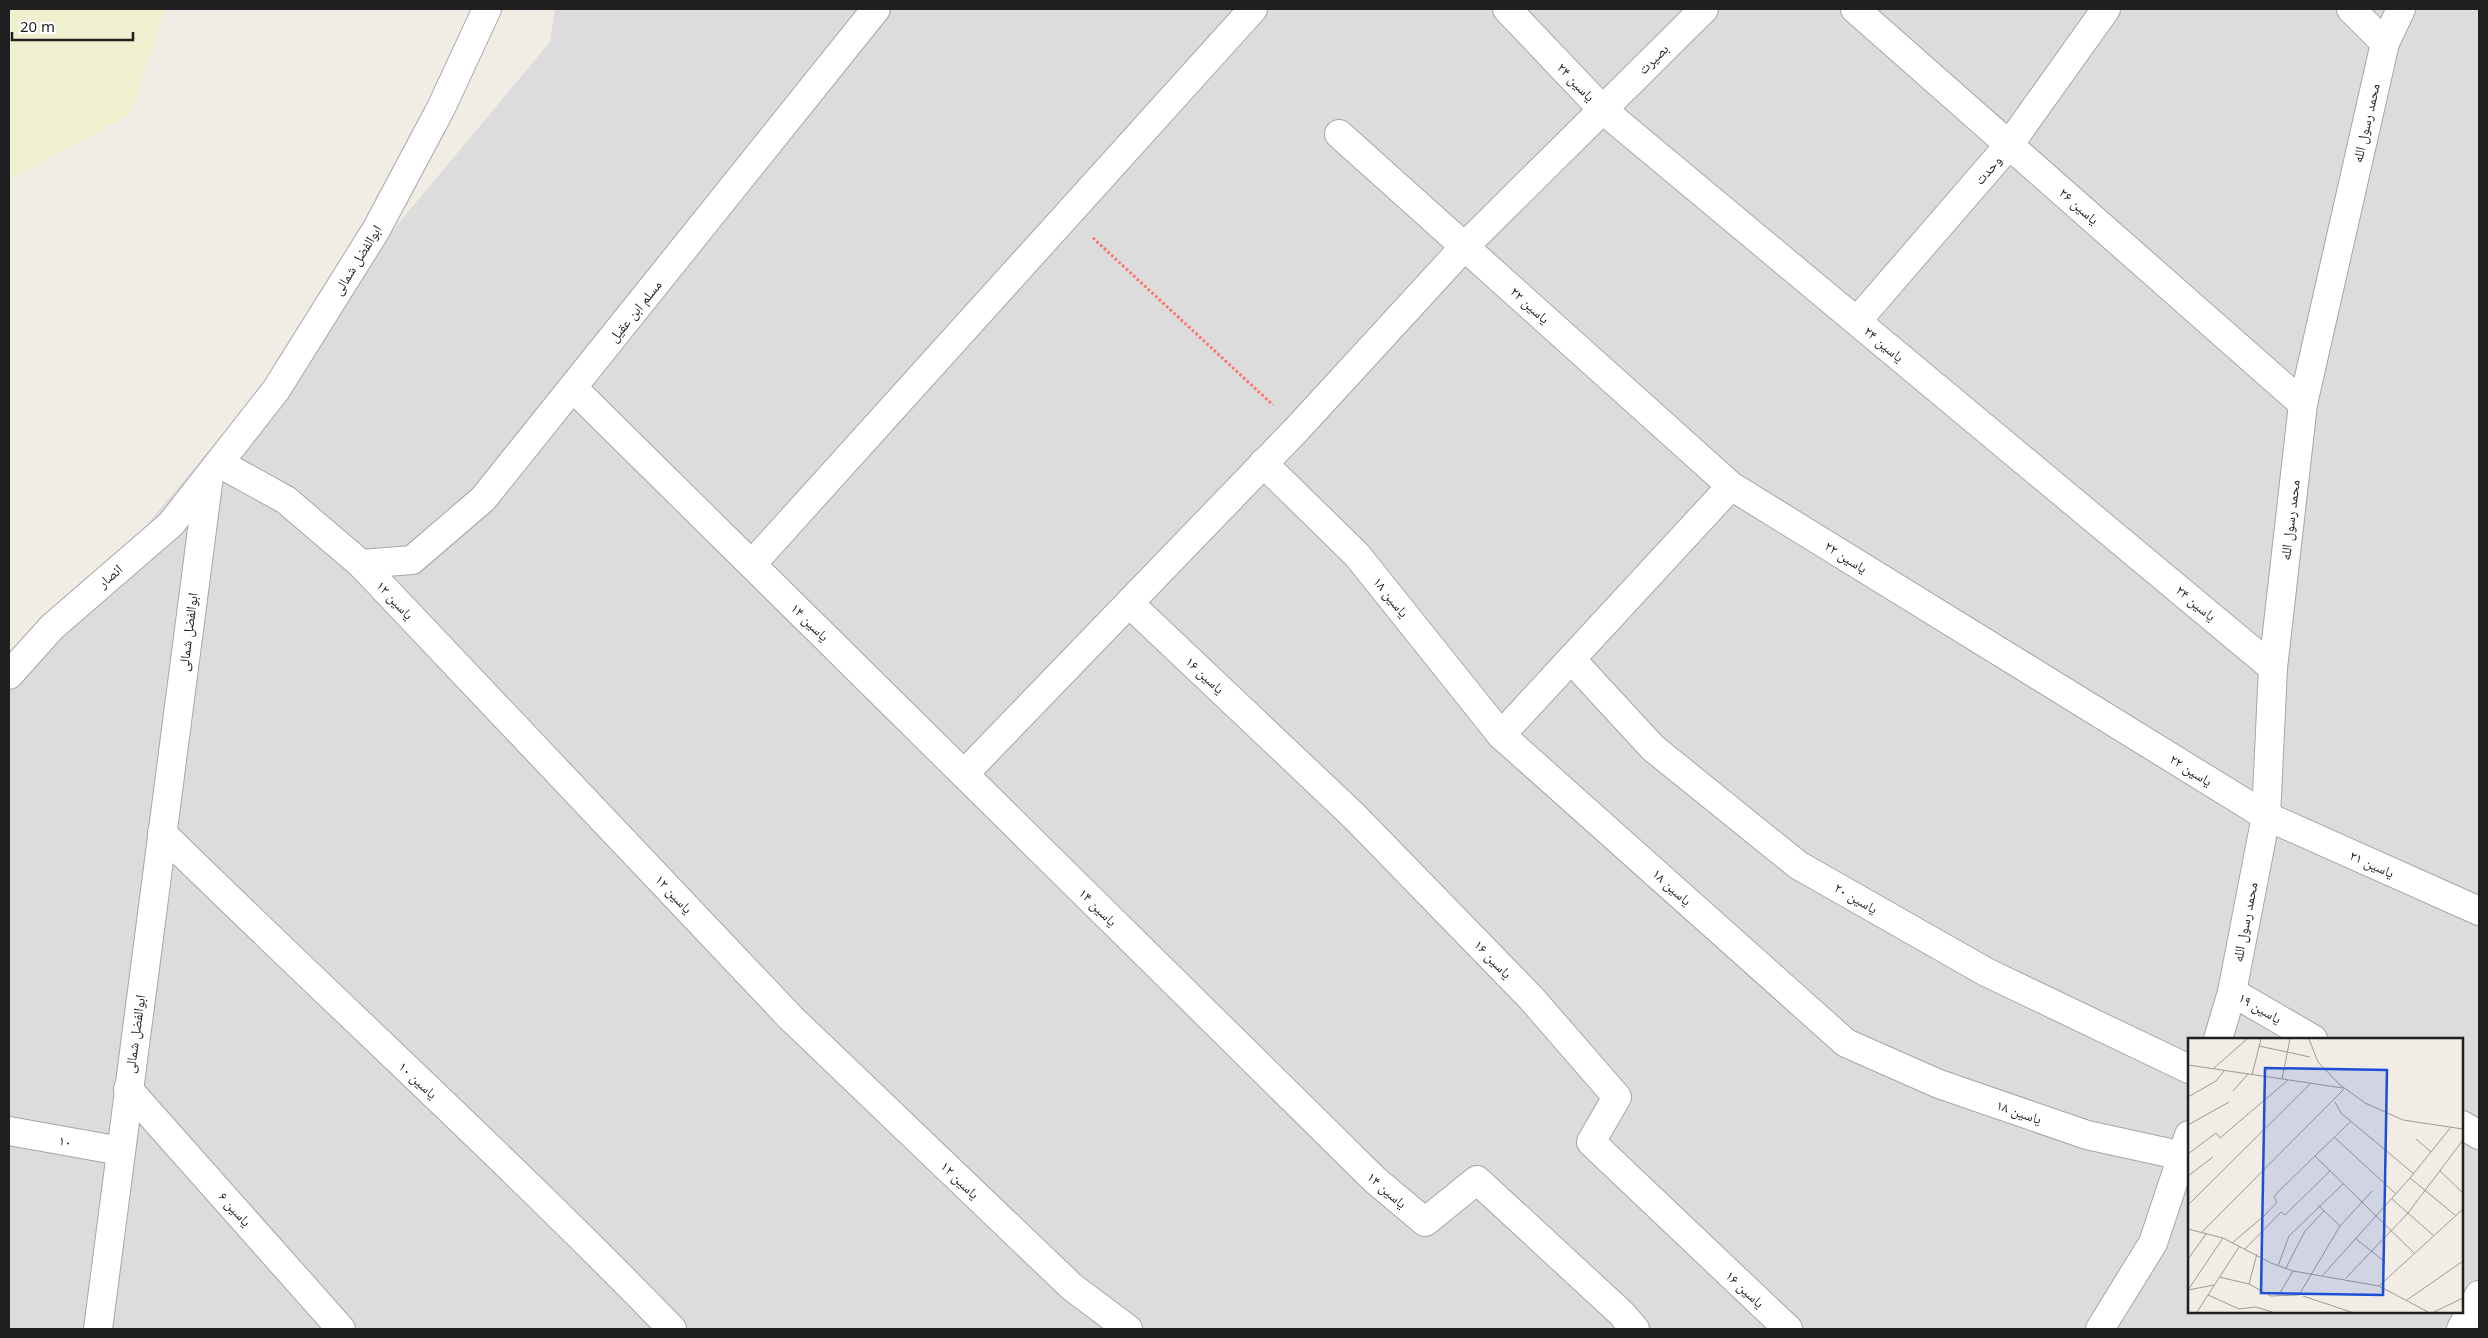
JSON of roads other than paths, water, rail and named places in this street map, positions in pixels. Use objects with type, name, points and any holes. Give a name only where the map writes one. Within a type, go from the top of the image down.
[{"type":"street","name":"ابوالفضل شمالی","points":[[98,1329],[162,833],[214,469],[276,390],[376,230],[441,108],[487,9]]},
{"type":"street","name":"مسلم ابن عقیل","points":[[362,564],[412,560],[483,499],[876,9]]},
{"type":"street","points":[[752,564],[1253,9]]},
{"type":"street","name":"یاسین ۲۴","points":[[1506,9],[1603,110],[2273,668]]},
{"type":"street","name":"بصیرت","points":[[964,774],[1298,428],[1465,246],[1704,9]]},
{"type":"street","name":"یاسین ۲۶","points":[[1855,9],[2304,404]]},
{"type":"street","name":"وحدت","points":[[1857,321],[2009,145],[2106,9]]},
{"type":"street","points":[[2351,9],[2384,43]]},
{"type":"street","name":"محمد رسول الله","points":[[2218,1038],[2232,992],[2266,816],[2273,668],[2304,404],[2384,43],[2401,9]]},
{"type":"street","name":"یاسین ۲۲","points":[[1339,134],[1730,486],[2266,816]]},
{"type":"street","name":"یاسین ۱۴","points":[[573,388],[1374,1179],[1425,1222],[1477,1180],[1635,1329]]},
{"type":"street","name":"یاسین ۱۸","points":[[1263,464],[1357,555],[1501,735],[1846,1043],[1939,1084],[2087,1135],[2186,1145]]},
{"type":"street","name":"یاسین ۱۲","points":[[214,469],[286,500],[362,564],[791,1018],[1072,1287],[1128,1329]]},
{"type":"street","name":"انصار","points":[[9,674],[52,627],[171,524],[214,469]]},
{"type":"street","points":[[1501,735],[1730,486]]},
{"type":"street","name":"یاسین ۱۶","points":[[1129,603],[1354,816],[1530,998],[1617,1096],[1591,1142],[1788,1329]]},
{"type":"street","name":"یاسین ۲۰","points":[[1571,659],[1653,748],[1798,865],[1986,972],[2188,1069]]},
{"type":"street","name":"یاسین ۲۱","points":[[2266,816],[2479,911]]},
{"type":"street","name":"یاسین ۱۰","points":[[162,833],[301,970],[577,1231],[672,1329]]},
{"type":"street","name":"یاسین ۱۹","points":[[2232,992],[2312,1038]]},
{"type":"street","name":"یاسین ۶","points":[[128,1089],[341,1329]]},
{"type":"street","points":[[2463,1126],[2479,1135]]},
{"type":"street","name":"۱۰","points":[[9,1131],[121,1151]]},
{"type":"street","points":[[2100,1329],[2153,1243],[2186,1145]]},
{"type":"street","points":[[2461,1329],[2479,1295]]}]
